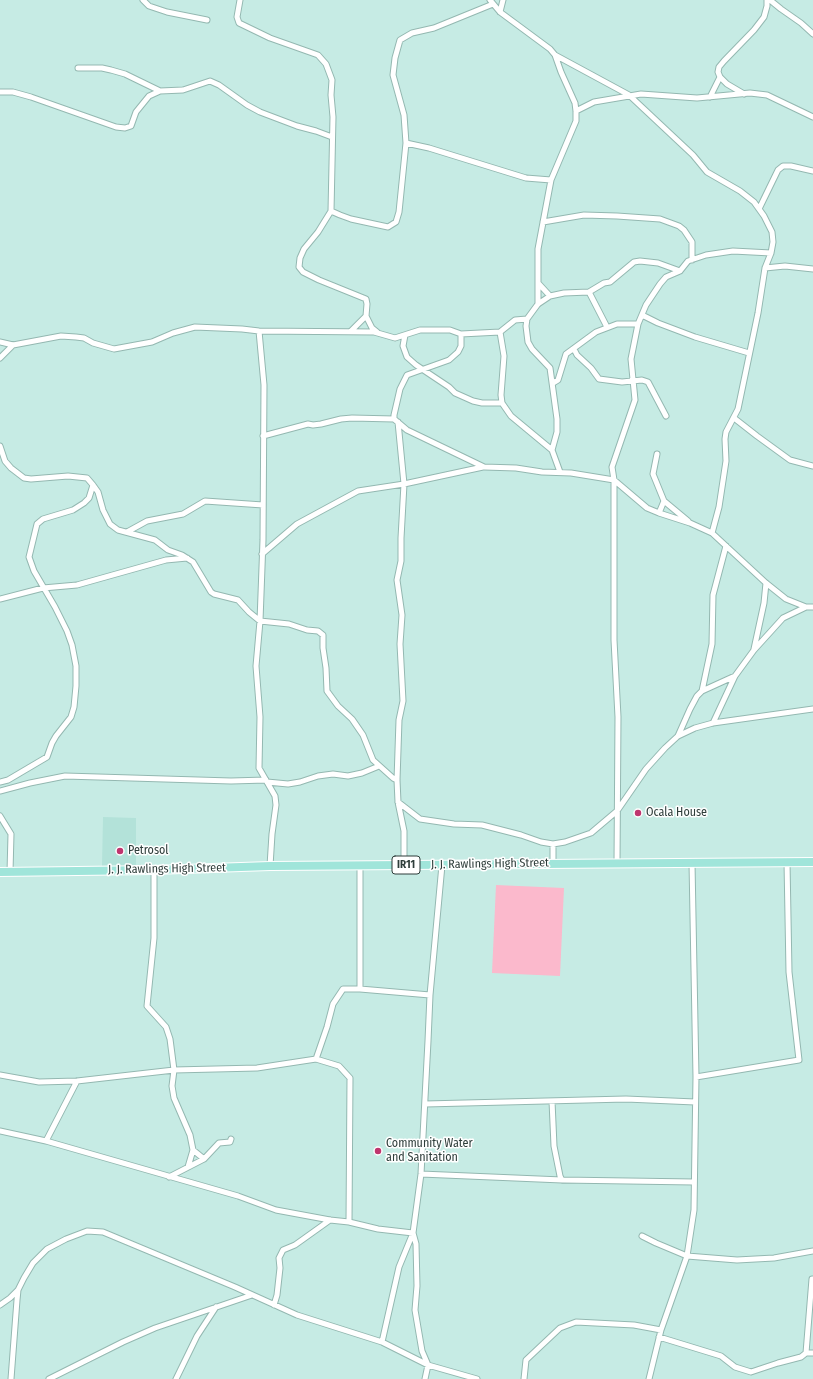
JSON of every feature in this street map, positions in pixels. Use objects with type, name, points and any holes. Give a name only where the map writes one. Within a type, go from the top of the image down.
[{"type":"main road","name":"J. J. Rawlings High Street","points":[[0,872],[154,870],[270,866],[813,862]]},
{"type":"street","points":[[143,0],[149,6],[168,12],[207,20]]},
{"type":"street","points":[[240,0],[237,17],[238,23],[270,38],[318,55],[326,64],[332,80],[331,95],[333,117],[331,211],[318,232],[304,249],[300,258],[299,267],[303,272],[319,280],[366,299],[366,316],[372,328],[380,334]]},
{"type":"street","points":[[500,12],[503,0]]},
{"type":"street","points":[[744,94],[727,84],[720,77],[718,72],[719,67],[754,30],[764,17],[768,0],[801,23],[813,34]]},
{"type":"street","points":[[331,211],[383,227],[390,227],[396,222],[399,212],[406,143],[404,116],[393,75],[395,58],[400,40],[412,32],[434,28],[492,2],[500,12],[555,55],[629,95],[692,155],[707,172],[740,191],[754,202],[772,232],[773,242],[771,253],[765,268],[758,313],[738,409],[726,432],[726,461],[719,507],[712,533]]},
{"type":"street","points":[[538,304],[538,248],[551,180],[576,121],[575,103],[555,55]]},
{"type":"street","points":[[78,68],[102,68],[111,70],[125,74],[160,91]]},
{"type":"street","points":[[710,97],[720,77]]},
{"type":"street","points":[[0,92],[13,92],[31,97],[116,127],[125,128],[131,126],[136,112],[149,96],[160,91],[184,90],[210,81],[219,85],[247,105],[260,112],[332,137]]},
{"type":"street","points":[[576,111],[594,102],[629,95],[641,94],[697,98],[750,93],[767,95],[813,117]]},
{"type":"street","points":[[406,143],[429,148],[526,178],[551,180]]},
{"type":"street","points":[[759,209],[778,170],[783,166],[813,170]]},
{"type":"street","points":[[543,222],[584,215],[660,219],[679,226],[684,230],[692,242],[692,260]]},
{"type":"street","points":[[617,863],[618,717],[614,640],[614,480],[612,467],[635,400],[632,382],[631,359],[638,324],[646,305],[660,284],[666,277],[680,271],[688,261],[706,255],[733,251],[771,253]]},
{"type":"street","points":[[552,450],[557,432],[553,383],[550,368],[532,349],[528,342],[526,319],[538,304],[550,296],[564,293],[589,292],[604,283],[610,282],[634,262],[640,261],[658,263],[680,271]]},
{"type":"street","points":[[765,268],[785,266],[813,269]]},
{"type":"street","points":[[538,284],[550,296]]},
{"type":"street","points":[[589,292],[607,327]]},
{"type":"street","points":[[642,315],[658,323],[695,337],[749,353]]},
{"type":"street","points":[[351,331],[366,316]]},
{"type":"street","points":[[0,342],[14,344],[61,336],[76,336],[114,349],[152,342],[173,333],[195,327],[259,331],[351,331],[380,334],[395,338],[420,330],[450,330],[461,334],[500,332],[515,320],[526,319]]},
{"type":"street","points":[[553,383],[558,380],[566,354],[596,332],[617,324],[638,324]]},
{"type":"street","points":[[259,331],[264,385],[263,505],[260,621],[256,666],[260,717],[258,756],[259,768],[276,796],[270,866]]},
{"type":"street","points":[[500,332],[504,356],[501,395],[502,403],[511,416],[552,450],[560,472]]},
{"type":"street","points":[[404,865],[404,830],[398,802],[399,720],[403,701],[400,644],[402,615],[397,580],[401,562],[404,484],[394,415],[398,396],[407,375],[449,360],[458,352],[461,346],[461,334]]},
{"type":"street","points":[[405,335],[403,346],[407,357],[455,393],[473,402],[502,403]]},
{"type":"street","points":[[0,358],[14,344]]},
{"type":"street","points":[[574,349],[577,356],[591,368],[598,379],[622,382],[642,380],[648,382],[666,416]]},
{"type":"street","points":[[263,436],[308,424],[322,424],[341,419],[352,418],[396,421],[407,430],[484,467]]},
{"type":"street","points":[[734,418],[790,460],[813,466]]},
{"type":"street","points":[[0,446],[5,460],[11,468],[24,478],[31,480],[68,476],[87,478],[93,485],[110,524],[118,530],[154,540],[168,550],[187,558],[197,567],[211,592],[216,595],[241,601],[249,612],[260,621],[289,624],[307,630],[318,631],[323,635],[327,691],[338,706],[352,719],[363,735],[373,760],[393,778],[398,780]]},
{"type":"street","points":[[658,454],[653,474],[664,501],[690,523]]},
{"type":"street","points":[[262,554],[297,524],[358,491],[404,484],[484,467],[560,472],[614,480],[647,508],[690,523],[712,533],[766,584],[786,599],[806,607],[813,607]]},
{"type":"street","points":[[0,782],[8,780],[47,757],[52,743],[71,717],[74,707],[76,666],[72,645],[55,607],[34,571],[29,557],[37,524],[43,520],[73,510],[84,503],[89,498],[93,485]]},
{"type":"street","points":[[89,498],[100,500]]},
{"type":"street","points":[[127,532],[148,521],[183,514],[205,501],[263,505]]},
{"type":"street","points":[[659,513],[664,501]]},
{"type":"street","points":[[702,691],[712,644],[713,595],[726,546]]},
{"type":"street","points":[[0,599],[43,588],[77,585],[166,560],[187,558]]},
{"type":"street","points":[[754,650],[764,603],[766,584]]},
{"type":"street","points":[[713,723],[735,676],[754,650],[783,618],[806,607]]},
{"type":"street","points":[[678,736],[696,696],[702,691],[735,676]]},
{"type":"street","points":[[398,802],[420,819],[454,824],[482,825],[553,844],[565,842],[591,833],[617,811],[646,769],[678,736],[695,728],[713,723],[813,709]]},
{"type":"street","points":[[0,791],[65,776],[266,781],[288,784],[333,774],[348,776],[362,774],[378,766]]},
{"type":"street","points":[[0,816],[11,834],[10,872]]},
{"type":"street","points":[[553,844],[553,864]]},
{"type":"street","points":[[649,1379],[661,1330],[688,1256],[692,1228],[696,1076],[692,862]]},
{"type":"street","points":[[696,1076],[799,1060],[789,972],[787,862]]},
{"type":"street","points":[[382,1342],[398,1267],[412,1233],[421,1174],[430,995],[442,865]]},
{"type":"street","points":[[360,866],[360,989]]},
{"type":"street","points":[[154,870],[154,938],[147,1006],[166,1028],[170,1039],[174,1070],[172,1086],[174,1098],[190,1135],[193,1150],[188,1167]]},
{"type":"street","points":[[316,1059],[333,1004],[343,989],[430,995]]},
{"type":"street","points":[[0,1075],[39,1082],[77,1081],[174,1070],[257,1068],[316,1059],[339,1066],[350,1078],[349,1222]]},
{"type":"street","points":[[46,1141],[77,1081]]},
{"type":"street","points":[[425,1104],[626,1099],[695,1102]]},
{"type":"street","points":[[552,1101],[553,1140],[562,1180]]},
{"type":"street","points":[[0,1132],[46,1141],[238,1196],[276,1210],[349,1222],[378,1229],[412,1233]]},
{"type":"street","points":[[169,1177],[204,1158],[219,1144],[230,1142],[231,1139]]},
{"type":"street","points":[[193,1150],[204,1158]]},
{"type":"street","points":[[421,1174],[562,1180],[694,1182]]},
{"type":"street","points":[[274,1305],[277,1295],[280,1268],[279,1258],[283,1250],[295,1245],[330,1220]]},
{"type":"street","points":[[0,1305],[18,1290],[33,1263],[47,1249],[66,1239],[87,1231],[103,1232],[297,1315],[382,1342],[428,1364],[476,1379]]},
{"type":"street","points":[[412,1233],[416,1244],[417,1286],[414,1310],[422,1351],[428,1364],[425,1379]]},
{"type":"street","points":[[642,1236],[688,1256],[738,1260],[774,1258],[813,1251]]},
{"type":"street","points":[[806,1353],[813,1279]]},
{"type":"street","points":[[11,1379],[18,1290]]},
{"type":"street","points":[[49,1379],[155,1328],[252,1295]]},
{"type":"street","points":[[176,1379],[197,1336],[216,1307]]},
{"type":"street","points":[[524,1379],[526,1360],[560,1328],[576,1322],[634,1325],[661,1330]]},
{"type":"street","points":[[659,1337],[721,1356],[735,1367],[752,1372],[801,1357],[806,1353],[813,1353]]},
{"type":"shaded area","points":[[103,817],[136,818],[136,866],[102,866]]},
{"type":"shaded area","points":[[496,885],[564,888],[560,976],[492,973]]},
{"type":"place","name":"Ocala House","points":[[638,813]]},
{"type":"place","name":"Petrosol","points":[[120,851]]},
{"type":"place","name":"Community Water and Sanitation","points":[[378,1151]]}]
